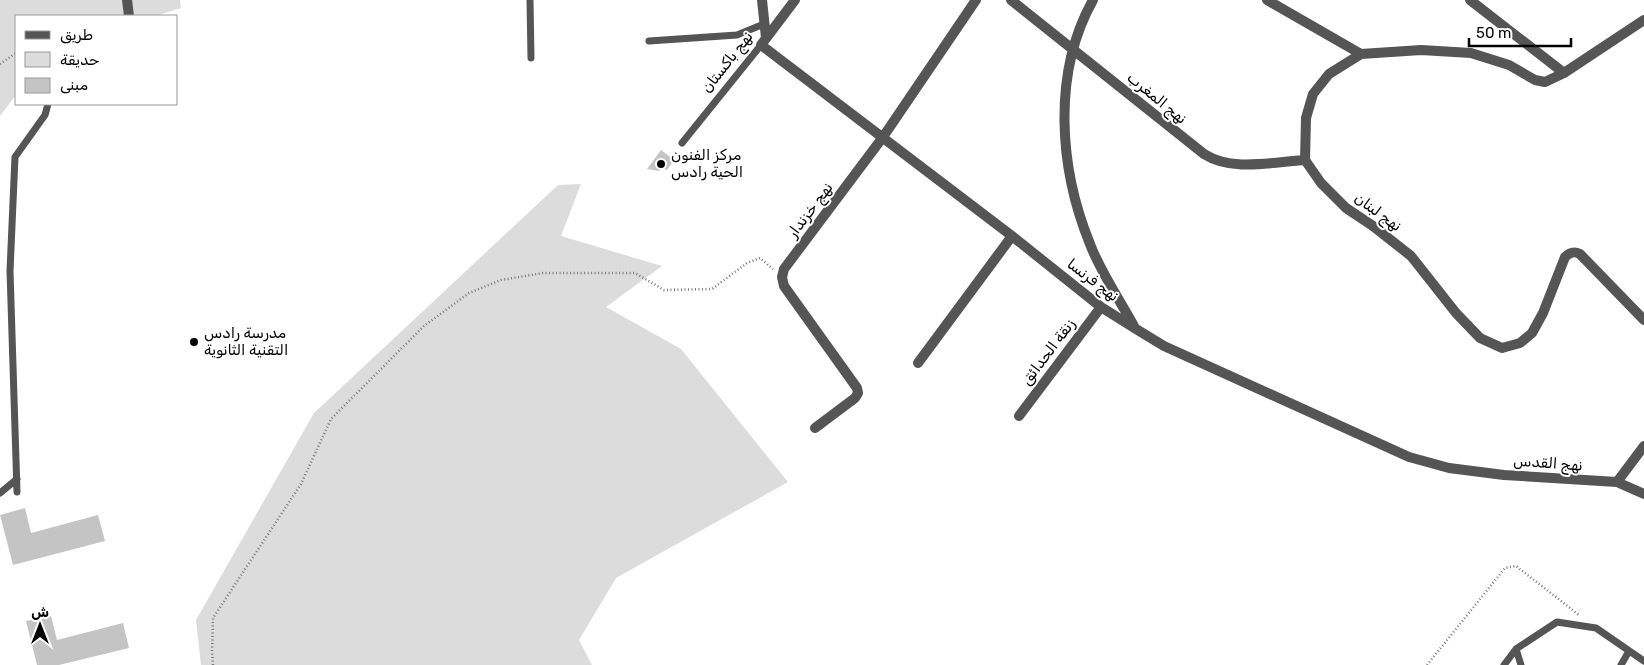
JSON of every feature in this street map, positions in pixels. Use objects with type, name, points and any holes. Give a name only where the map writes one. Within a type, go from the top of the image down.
[{"type":"street","points":[[127,0],[129,15]]},
{"type":"street","points":[[762,0],[764,42]]},
{"type":"street","name":"نهج باكستان","points":[[764,42],[795,0]]},
{"type":"street","name":"نهج خزندار","points":[[782,277],[784,269],[883,137],[976,0]]},
{"type":"street","name":"نهج المغرب","points":[[1011,0],[1214,160],[1228,164],[1305,160]]},
{"type":"street","points":[[1094,0],[1072,49],[1064,113],[1066,145],[1076,205],[1090,246],[1136,329]]},
{"type":"street","points":[[1267,0],[1361,54]]},
{"type":"street","points":[[1470,0],[1564,74]]},
{"type":"street","points":[[1305,160],[1306,118],[1313,94],[1329,74],[1361,54],[1421,50],[1471,53],[1509,65],[1535,80],[1546,82],[1564,74],[1644,20]]},
{"type":"street","name":"نهج فرنسا","points":[[764,42],[1102,307],[1136,329],[1164,346],[1408,457],[1449,468]]},
{"type":"street","name":"نهج لبنان","points":[[1305,160],[1322,183],[1346,208],[1373,226],[1411,256],[1456,313],[1480,338],[1502,348],[1520,344],[1532,333],[1543,314],[1565,257],[1575,251],[1644,320]]},
{"type":"street","points":[[918,363],[1012,236]]},
{"type":"street","points":[[782,277],[784,286],[857,388],[858,393],[855,398],[815,428]]},
{"type":"street","name":"زنقة الحدائق","points":[[1019,416],[1102,307]]},
{"type":"street","points":[[1617,482],[1644,446]]},
{"type":"street","name":"نهج القدس","points":[[1449,468],[1504,475],[1617,482],[1644,494]]},
{"type":"lane","points":[[530,0],[531,58]]},
{"type":"lane","points":[[650,41],[737,35],[764,24]]},
{"type":"lane","name":"نهج باكستان","points":[[682,143],[764,42]]},
{"type":"lane","points":[[18,492],[10,271],[15,157],[45,115],[48,105]]},
{"type":"lane","points":[[0,493],[17,479]]},
{"type":"lane","points":[[1504,665],[1516,649],[1557,622],[1596,628],[1644,661]]},
{"type":"lane","points":[[1516,649],[1521,665]]},
{"type":"lane","points":[[1620,665],[1629,651]]},
{"type":"path","points":[[0,64],[15,54]]},
{"type":"path","points":[[213,665],[213,618],[301,484],[331,419],[424,326],[469,294],[501,280],[543,273],[635,273],[664,290],[712,289],[748,263],[760,258],[782,277]]},
{"type":"path","points":[[1427,665],[1504,568],[1509,566],[1516,566],[1596,628]]},
{"type":"green space","points":[[0,0],[180,0],[181,8],[158,15],[15,15],[15,96],[0,116]]},
{"type":"green space","points":[[581,184],[561,236],[662,266],[606,307],[681,349],[788,482],[616,578],[579,640],[592,665],[201,665],[196,620],[314,413],[558,185]]},
{"type":"building","name":"مركز الفنون الحية رادس","points":[[661,150],[674,160],[667,170],[661,168],[659,171],[647,169]]},
{"type":"building","points":[[25,508],[31,533],[98,515],[105,541],[13,565],[0,515]]},
{"type":"building","points":[[51,616],[57,640],[123,623],[129,648],[59,665],[37,665],[26,621]]},
{"type":"place","name":"مركز الفنون الحية رادس","points":[[661,164]]},
{"type":"place","name":"مدرسة رادس التقنية الثانوية","points":[[194,342]]}]
